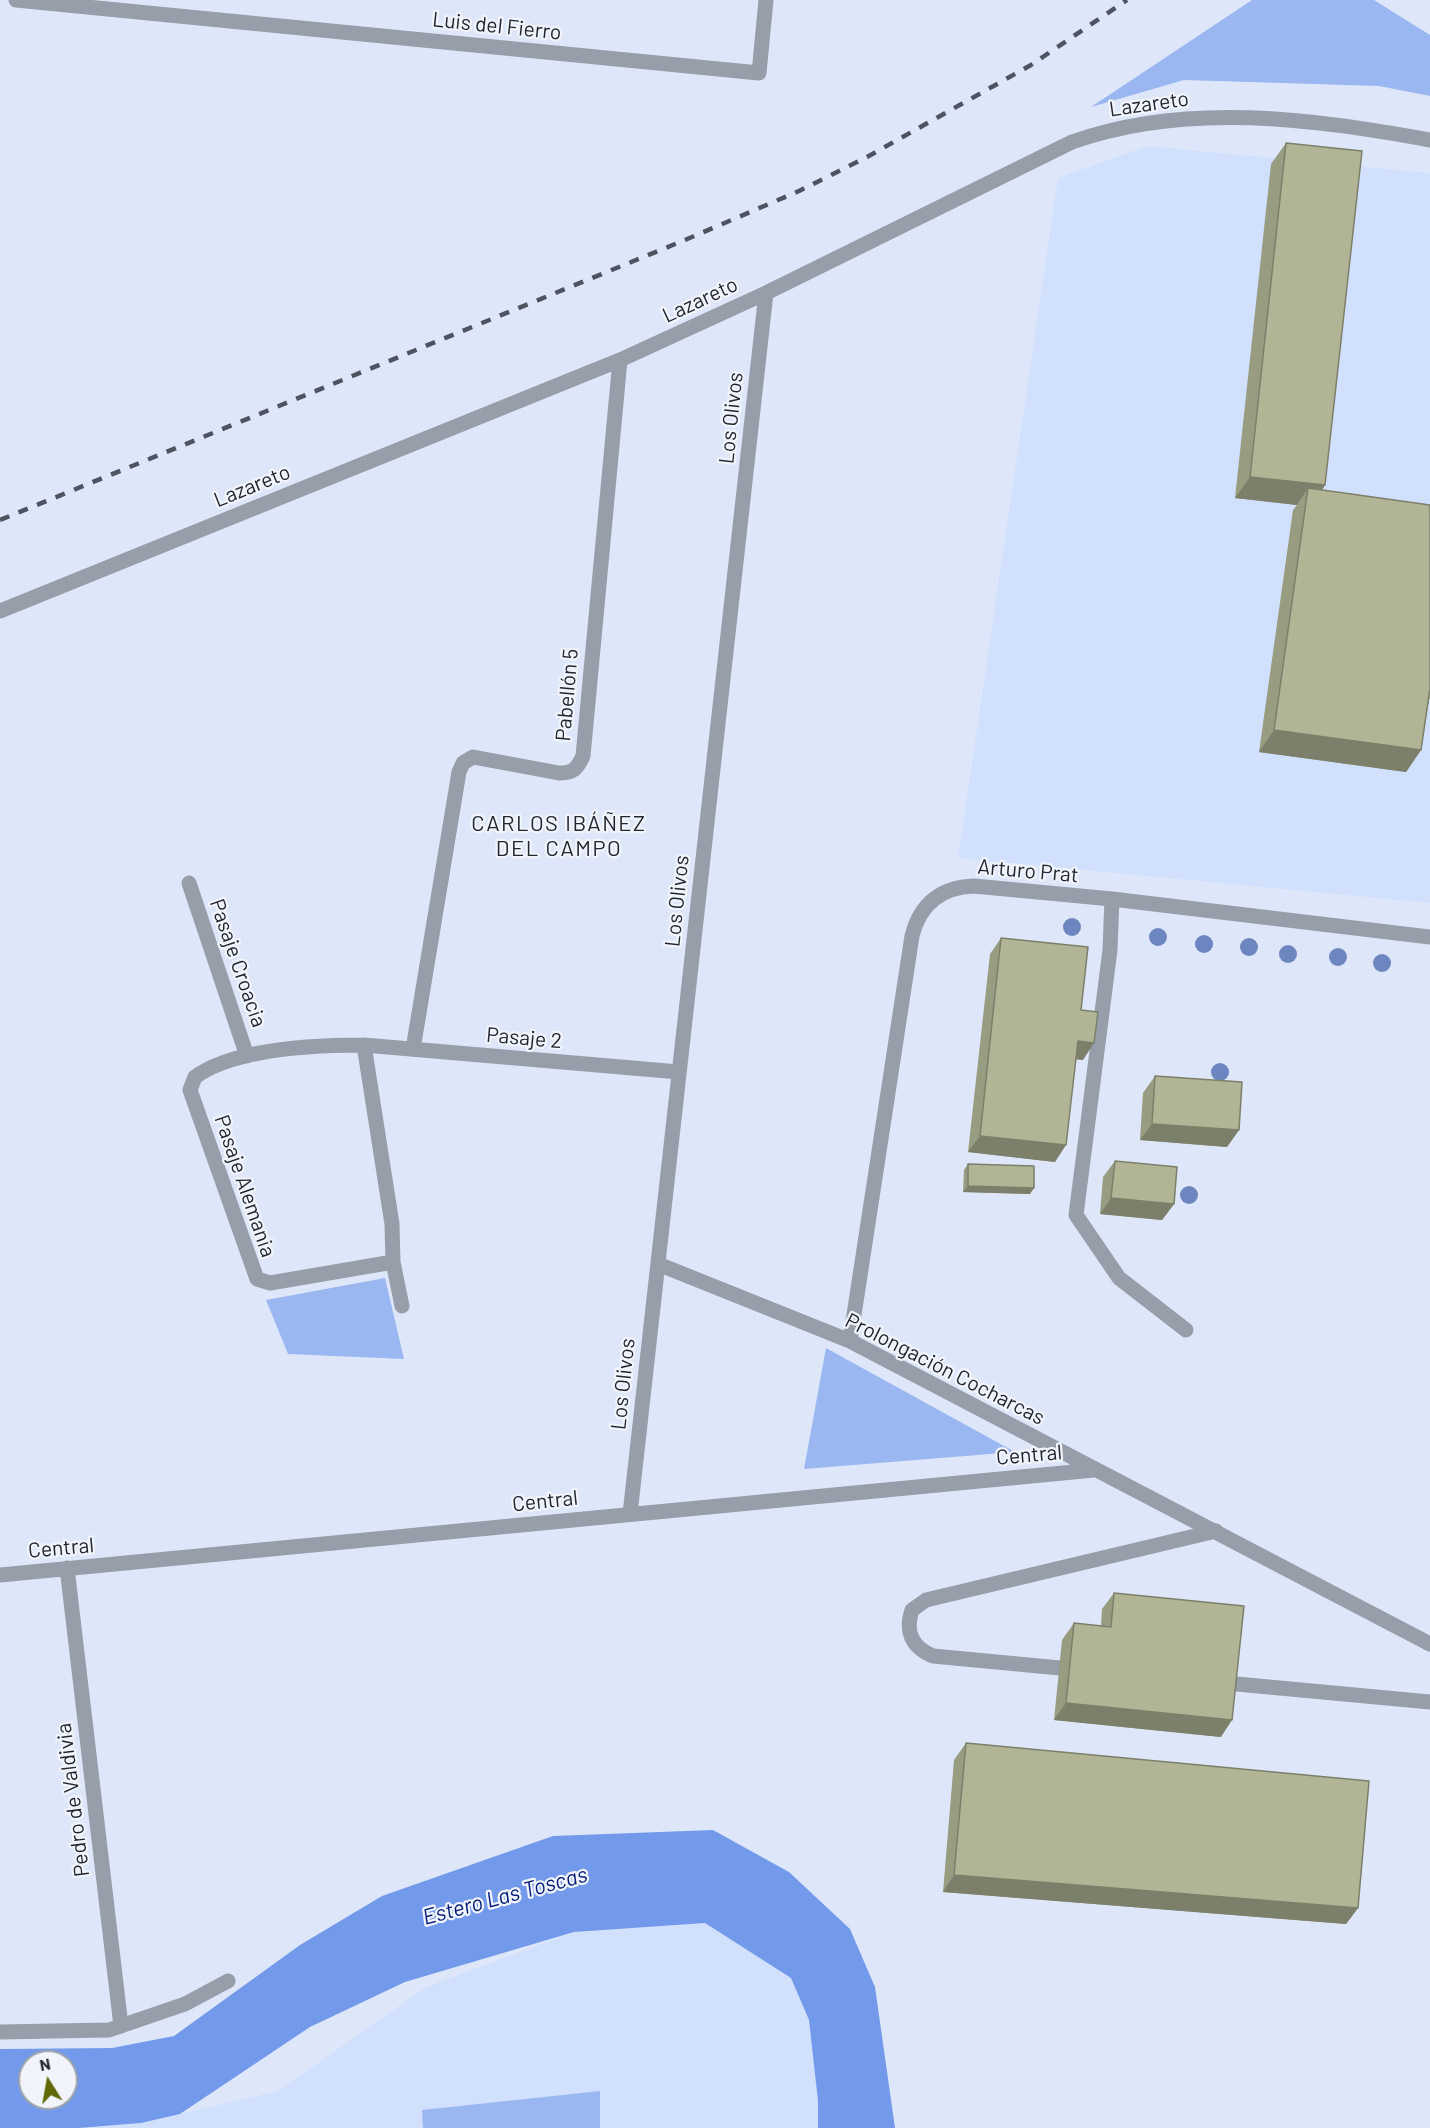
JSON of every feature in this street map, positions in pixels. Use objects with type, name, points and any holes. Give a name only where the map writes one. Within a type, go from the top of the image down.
[{"type":"street","name":"Luis del Fierro","points":[[16,0],[759,73],[766,0]]},
{"type":"street","name":"Lazareto","points":[[0,611],[620,360],[766,293],[1072,142],[1126,126],[1171,118],[1208,117],[1332,125],[1430,140]]},
{"type":"street","name":"Los Olivos","points":[[630,1514],[766,293]]},
{"type":"street","name":"Pabellón 5","points":[[413,1049],[459,772],[463,763],[473,757],[559,773],[571,773],[578,767],[583,756],[620,360]]},
{"type":"street","name":"Pasaje Croacia","points":[[189,883],[247,1056]]},
{"type":"street","name":"Arturo Prat","points":[[850,1341],[912,936],[921,911],[943,892],[958,887],[1112,899],[1430,937]]},
{"type":"street","points":[[1112,899],[1110,950],[1076,1215],[1119,1278],[1186,1330]]},
{"type":"street","name":"Pasaje 2","points":[[195,1077],[247,1056],[314,1045],[364,1045],[679,1072]]},
{"type":"street","points":[[364,1045],[392,1224],[393,1262],[402,1306]]},
{"type":"street","name":"Pasaje Alemania","points":[[195,1077],[190,1090],[257,1279],[270,1283],[393,1262]]},
{"type":"street","name":"Prolongación Cocharcas","points":[[658,1264],[850,1341],[1430,1644]]},
{"type":"street","name":"Central","points":[[0,1575],[1094,1470]]},
{"type":"street","points":[[1060,1668],[933,1656],[923,1652],[910,1637],[908,1628],[912,1610],[926,1600],[1216,1531]]},
{"type":"street","name":"Pedro de Valdivia","points":[[67,1568],[121,2026]]},
{"type":"street","points":[[1226,1683],[1430,1702]]},
{"type":"street","points":[[0,2032],[98,2030],[121,2026],[185,2004],[228,1981]]},
{"type":"shaded area","points":[[1252,0],[1374,0],[1430,35],[1430,96],[1379,86],[1184,80],[1091,107]]},
{"type":"shaded area","points":[[1147,146],[1430,173],[1430,903],[958,858],[1058,178]]},
{"type":"shaded area","points":[[385,1278],[404,1359],[288,1354],[266,1300]]},
{"type":"shaded area","points":[[826,1348],[1015,1452],[804,1469]]},
{"type":"shaded area","points":[[705,1923],[791,1978],[828,2064],[833,2128],[79,2128],[141,2123],[278,2091],[426,1987],[574,1932]]},
{"type":"shaded area","points":[[600,2091],[600,2128],[423,2128],[422,2110]]},
{"type":"water","name":"Estero Las Toscas","points":[[713,1830],[789,1872],[850,1929],[875,1987],[895,2128],[818,2128],[818,2101],[809,2020],[791,1978],[705,1923],[574,1932],[405,1982],[310,2027],[180,2114],[141,2123],[79,2128],[0,2128],[0,2049],[112,2048],[174,2036],[300,1945],[382,1896],[553,1836]]},
{"type":"building","points":[[1286,143],[1362,151],[1325,485],[1250,477]]},
{"type":"building","points":[[1308,488],[1430,505],[1430,688],[1421,750],[1274,730]]},
{"type":"building","points":[[1001,938],[1088,947],[1081,1010],[1098,1012],[1094,1043],[1078,1041],[1066,1145],[980,1136]]},
{"type":"building","points":[[1155,1076],[1242,1082],[1239,1130],[1152,1124]]},
{"type":"building","points":[[1115,1161],[1177,1167],[1174,1204],[1111,1198]]},
{"type":"building","points":[[968,1164],[1034,1166],[1034,1188],[968,1186]]},
{"type":"building","points":[[1114,1593],[1244,1606],[1232,1720],[1066,1703],[1074,1623],[1111,1627]]},
{"type":"building","points":[[966,1743],[1369,1781],[1358,1908],[954,1875]]},
{"type":"railway","points":[[0,520],[685,240],[799,191],[867,157],[1031,65],[1127,0]]},
{"type":"district","name":"CARLOS IBÁÑEZ DEL CAMPO","points":[[559,836]]}]
